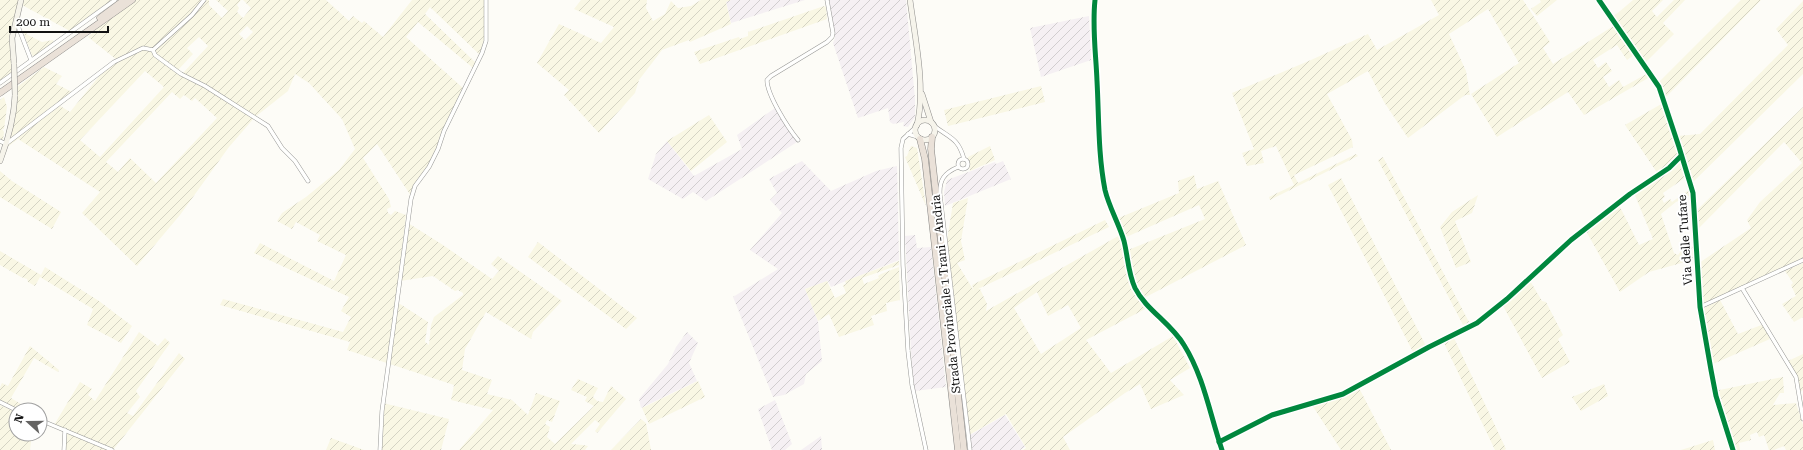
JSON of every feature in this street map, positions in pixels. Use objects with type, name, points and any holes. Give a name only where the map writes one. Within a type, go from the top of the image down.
[{"type":"highway","points":[[0,89],[124,0]]},
{"type":"highway","points":[[0,93],[132,0]]},
{"type":"highway","name":"Strada Provinciale 1 Trani - Andria","points":[[932,137],[931,153],[964,450]]},
{"type":"highway","name":"Strada Provinciale 1 Trani - Andria","points":[[919,138],[925,159],[958,450]]},
{"type":"main road","points":[[0,161],[6,144],[15,106],[12,38],[22,0]]},
{"type":"main road","name":"Strada Provinciale 1 Trani - Andria","points":[[910,0],[920,88],[920,112],[916,126],[919,138]]},
{"type":"main road","name":"Strada Provinciale 1 Trani - Andria","points":[[920,88],[935,131],[932,137]]},
{"type":"main road","points":[[916,126],[925,120],[932,124]]},
{"type":"main road","points":[[919,138],[926,140],[932,137]]},
{"type":"street","points":[[0,82],[115,0]]},
{"type":"street","points":[[153,50],[192,15],[204,0]]},
{"type":"street","points":[[380,450],[382,412],[411,199],[415,186],[429,167],[435,155],[444,131],[482,53],[486,42],[486,0]]},
{"type":"street","points":[[798,140],[786,125],[768,88],[767,80],[771,76],[827,42],[832,37],[833,33],[827,0]]},
{"type":"street","points":[[1095,0],[1092,22],[1101,157],[1105,191],[1123,238],[1128,258],[1128,268],[1136,289],[1185,345],[1203,387],[1222,450]]},
{"type":"street","name":"Via delle Tufare","points":[[1599,0],[1659,87],[1693,193],[1700,307],[1716,396],[1733,450]]},
{"type":"street","points":[[16,20],[31,60]]},
{"type":"street","points":[[0,141],[6,144],[114,62],[143,48],[153,50],[155,54],[181,74],[205,86],[268,126],[282,148],[295,161],[308,181]]},
{"type":"street","points":[[932,124],[956,141],[960,146],[964,159],[968,162],[967,168],[962,170],[958,167]]},
{"type":"street","points":[[916,126],[901,144],[900,157],[903,265],[908,351],[912,385],[926,450]]},
{"type":"street","points":[[908,134],[919,138]]},
{"type":"street","points":[[1219,442],[1272,415],[1343,394],[1477,322],[1507,299],[1572,240],[1630,194],[1669,168],[1681,156]]},
{"type":"street","points":[[958,167],[958,162],[964,159]]},
{"type":"street","points":[[958,167],[949,171],[944,176],[941,182],[940,195],[970,450]]},
{"type":"street","points":[[1700,307],[1803,260]]},
{"type":"street","points":[[1742,288],[1796,377],[1803,419]]},
{"type":"street","points":[[48,423],[112,450]]},
{"type":"street","points":[[64,450],[65,430]]},
{"type":"shaded area","points":[[0,0],[20,0],[13,28],[12,76],[0,84]]},
{"type":"shaded area","points":[[23,0],[113,0],[70,31],[22,5]]},
{"type":"shaded area","points":[[136,0],[209,0],[209,5],[222,18],[228,11],[216,0],[241,0],[237,5],[239,8],[237,12],[243,18],[251,8],[243,0],[326,0],[349,21],[353,16],[362,23],[364,21],[383,37],[412,0],[486,0],[485,36],[480,55],[430,7],[425,14],[476,63],[473,68],[418,22],[406,37],[463,88],[430,163],[411,196],[377,144],[363,158],[389,199],[391,207],[387,209],[388,213],[391,215],[395,211],[406,215],[395,312],[397,302],[428,322],[425,342],[429,345],[431,325],[434,317],[463,295],[463,293],[458,290],[455,291],[433,276],[400,281],[408,223],[492,279],[499,271],[491,264],[498,256],[562,301],[533,332],[531,339],[486,312],[465,349],[462,370],[492,380],[487,394],[512,400],[528,415],[536,393],[560,401],[552,422],[547,420],[545,424],[550,427],[547,437],[555,444],[594,406],[585,401],[587,397],[571,390],[578,379],[598,388],[593,397],[597,401],[603,402],[611,386],[626,399],[597,433],[595,431],[600,424],[595,420],[571,444],[588,446],[585,450],[459,450],[493,410],[451,400],[454,385],[347,350],[350,342],[220,305],[223,299],[343,332],[351,317],[341,311],[349,297],[254,253],[260,243],[334,281],[346,255],[317,241],[320,235],[296,222],[292,229],[277,221],[282,213],[306,197],[339,170],[355,149],[342,119],[309,83],[295,74],[288,91],[255,117],[229,147],[180,215],[137,266],[82,213],[100,192],[18,139],[6,148],[15,111],[17,87],[44,67],[62,76],[56,84],[72,92],[57,104],[70,112],[100,75],[117,60],[88,37],[99,26]],"holes":[[[247,26],[253,32],[245,40],[239,34]],[[199,37],[208,46],[182,74],[178,70],[193,54],[187,48]],[[145,71],[164,87],[100,157],[80,140]],[[172,92],[180,99],[184,95],[192,101],[195,98],[217,118],[156,183],[130,158],[118,172],[106,162]]]},
{"type":"shaded area","points":[[581,0],[647,0],[646,8],[653,21],[665,14],[671,1],[678,8],[691,6],[701,0],[731,0],[726,2],[731,24],[690,42],[689,40],[662,50],[639,80],[635,93],[599,133],[564,95],[569,90],[537,63],[559,24],[601,43],[614,27],[574,9]]},
{"type":"shaded area","points":[[805,0],[731,23],[726,1]]},
{"type":"shaded area","points":[[829,0],[906,0],[915,99],[915,117],[908,127],[903,126],[904,122],[893,124],[890,122],[888,108],[858,118],[833,43],[835,38]]},
{"type":"shaded area","points":[[1431,0],[1523,0],[1550,42],[1543,48],[1553,64],[1615,25],[1634,55],[1627,60],[1617,45],[1593,60],[1598,68],[1606,62],[1612,71],[1603,77],[1609,87],[1619,80],[1623,87],[1648,73],[1650,77],[1584,115],[1568,92],[1497,137],[1471,94],[1519,63],[1488,9],[1449,34],[1466,71],[1470,95],[1465,95],[1408,138],[1384,102],[1368,71],[1327,94],[1352,140],[1353,147],[1294,175],[1298,183],[1356,154],[1358,156],[1270,200],[1269,197],[1294,185],[1276,146],[1261,151],[1264,163],[1247,166],[1242,153],[1254,149],[1232,93],[1368,34],[1377,50],[1439,15]]},
{"type":"shaded area","points":[[1540,0],[1557,0],[1537,16],[1531,9],[1541,2]]},
{"type":"shaded area","points":[[1633,0],[1663,0],[1652,11],[1657,17],[1674,0],[1685,0],[1663,23],[1674,34],[1644,64],[1613,17]]},
{"type":"shaded area","points":[[1741,0],[1761,0],[1665,98],[1658,83]]},
{"type":"shaded area","points":[[1803,1],[1803,74],[1691,184],[1677,136],[1700,134],[1788,45],[1776,29]]},
{"type":"shaded area","points":[[824,6],[826,7],[827,19],[700,64],[694,52],[739,37],[740,39],[748,36],[748,32]]},
{"type":"shaded area","points":[[1089,16],[1091,60],[1041,77],[1030,28]]},
{"type":"shaded area","points":[[22,29],[28,35],[42,42],[53,40],[54,43],[34,57]]},
{"type":"shaded area","points":[[1041,86],[1045,102],[948,126],[944,110]]},
{"type":"shaded area","points":[[4,97],[7,107],[4,129],[2,129],[4,132],[3,140],[0,139],[0,100]]},
{"type":"shaded area","points":[[1663,103],[1680,153],[1675,163],[1658,174],[1625,125]]},
{"type":"shaded area","points":[[1803,107],[1803,259],[1702,304],[1699,263],[1751,228],[1747,220],[1760,202],[1802,163],[1784,142],[1699,228],[1697,210]]},
{"type":"shaded area","points":[[775,108],[797,142],[706,201],[693,192],[683,199],[648,179],[656,154],[667,141],[694,176],[742,149],[737,135]]},
{"type":"shaded area","points":[[709,115],[727,142],[691,171],[667,141]]},
{"type":"shaded area","points":[[911,146],[917,148],[926,206],[905,157],[907,156]]},
{"type":"shaded area","points":[[990,146],[995,160],[970,171],[968,157]]},
{"type":"shaded area","points":[[1383,157],[1469,322],[1463,325],[1378,160]]},
{"type":"shaded area","points":[[802,161],[831,191],[876,171],[897,166],[899,260],[831,287],[828,281],[805,289],[818,321],[822,361],[806,374],[804,384],[784,395],[773,397],[733,297],[778,269],[750,250],[782,213],[770,200],[777,193],[769,179]]},
{"type":"shaded area","points":[[1003,161],[1011,179],[945,206],[944,192],[947,180],[995,162],[996,164]]},
{"type":"shaded area","points":[[1681,161],[1686,177],[1663,193],[1665,197],[1662,199],[1664,203],[1670,199],[1672,202],[1690,189],[1691,195],[1676,202],[1661,214],[1674,253],[1678,255],[1685,246],[1696,246],[1696,259],[1649,272],[1620,292],[1586,231],[1619,205],[1639,245],[1653,239],[1634,193]]},
{"type":"shaded area","points":[[0,171],[12,181],[61,212],[52,229],[0,197]]},
{"type":"shaded area","points":[[1194,175],[1197,189],[1218,181],[1246,245],[1142,299],[1147,308],[1086,340],[1111,373],[1173,336],[1190,368],[1170,380],[1184,395],[1151,409],[1140,384],[1063,437],[1070,450],[1023,450],[1026,448],[1006,414],[969,435],[946,246],[953,203],[968,198],[961,241],[965,260],[957,263],[974,291],[972,285],[1105,220],[1109,227],[978,289],[980,289],[987,304],[986,311],[1120,235],[1116,219],[1179,193],[1178,181]],"holes":[[[1199,205],[1205,219],[1128,250],[1124,238]],[[1037,292],[1048,316],[1068,305],[1081,328],[1041,354],[1014,308]]]},
{"type":"shaded area","points":[[1341,178],[1426,346],[1414,354],[1328,185]]},
{"type":"shaded area","points":[[1478,195],[1472,213],[1455,221],[1471,262],[1456,268],[1440,227],[1452,212]]},
{"type":"shaded area","points":[[915,235],[917,248],[931,247],[946,387],[915,391],[912,369],[905,236]]},
{"type":"shaded area","points":[[538,242],[637,318],[626,329],[528,257]]},
{"type":"shaded area","points":[[0,251],[41,275],[45,267],[99,301],[132,326],[121,343],[87,325],[93,309],[40,277],[35,286],[28,282],[27,279],[0,265]]},
{"type":"shaded area","points":[[899,261],[899,265],[862,278],[864,284],[879,278],[878,276],[881,274],[899,267],[900,300],[886,303],[887,311],[871,316],[874,325],[839,337],[829,314],[818,321],[805,289],[827,281],[835,298],[846,293],[843,285],[846,284],[845,281]]},
{"type":"shaded area","points":[[1803,263],[1803,317],[1794,322],[1782,304],[1796,296],[1791,285],[1793,283],[1785,271]]},
{"type":"shaded area","points":[[1529,279],[1542,301],[1546,302],[1563,335],[1558,339],[1570,362],[1542,378],[1502,304]]},
{"type":"shaded area","points":[[1720,300],[1738,334],[1764,324],[1770,339],[1713,364],[1702,309]]},
{"type":"shaded area","points":[[139,332],[158,346],[165,338],[170,343],[136,391],[140,397],[127,413],[133,416],[179,353],[185,359],[113,450],[54,425],[80,382],[92,389],[88,395],[95,401]]},
{"type":"shaded area","points":[[687,332],[698,343],[689,363],[697,381],[641,408],[639,399],[668,364],[676,347]]},
{"type":"shaded area","points":[[1454,338],[1506,449],[1504,450],[1495,450],[1444,343]]},
{"type":"shaded area","points":[[30,346],[59,370],[58,372],[34,358],[11,398],[18,402],[8,402],[8,404],[0,400],[0,387],[2,383],[8,386]]},
{"type":"shaded area","points":[[1803,354],[1803,390],[1799,392],[1797,379],[1788,361]]},
{"type":"shaded area","points":[[1783,377],[1784,393],[1780,393],[1773,405],[1796,403],[1803,425],[1803,450],[1786,450],[1784,446],[1774,450],[1769,450],[1764,435],[1759,437],[1757,432],[1750,435],[1751,440],[1739,443],[1740,450],[1734,450],[1715,391]]},
{"type":"shaded area","points":[[698,381],[705,397],[649,424],[642,408]]},
{"type":"shaded area","points":[[1604,384],[1608,396],[1581,411],[1572,397]]},
{"type":"shaded area","points":[[1358,386],[1391,450],[1341,450],[1312,405]]},
{"type":"shaded area","points":[[775,400],[792,444],[785,450],[772,450],[758,409]]},
{"type":"shaded area","points":[[383,403],[449,419],[441,450],[381,450]]},
{"type":"shaded area","points":[[0,405],[8,408],[8,442],[31,442],[30,450],[0,450]]},
{"type":"shaded area","points":[[1005,415],[1025,447],[1020,450],[972,450],[970,435]]},
{"type":"shaded area","points":[[641,419],[646,423],[651,450],[611,450]]},
{"type":"shaded area","points":[[66,432],[110,450],[65,450]]},
{"type":"shaded area","points":[[821,436],[822,450],[801,450]]},
{"type":"shaded area","points":[[331,438],[364,450],[326,450]]},
{"type":"shaded area","points":[[1713,440],[1715,450],[1681,450]]},
{"type":"cycle path","points":[[1095,0],[1094,31],[1100,149],[1105,190],[1124,241],[1129,271],[1135,288],[1145,303],[1179,337],[1191,357],[1202,383],[1222,450]]},
{"type":"cycle path","points":[[1599,0],[1659,87],[1693,193],[1700,307],[1716,396],[1733,450]]},
{"type":"cycle path","points":[[1219,442],[1272,415],[1343,394],[1429,347],[1477,323],[1507,299],[1571,240],[1630,194],[1669,168],[1681,156]]}]
